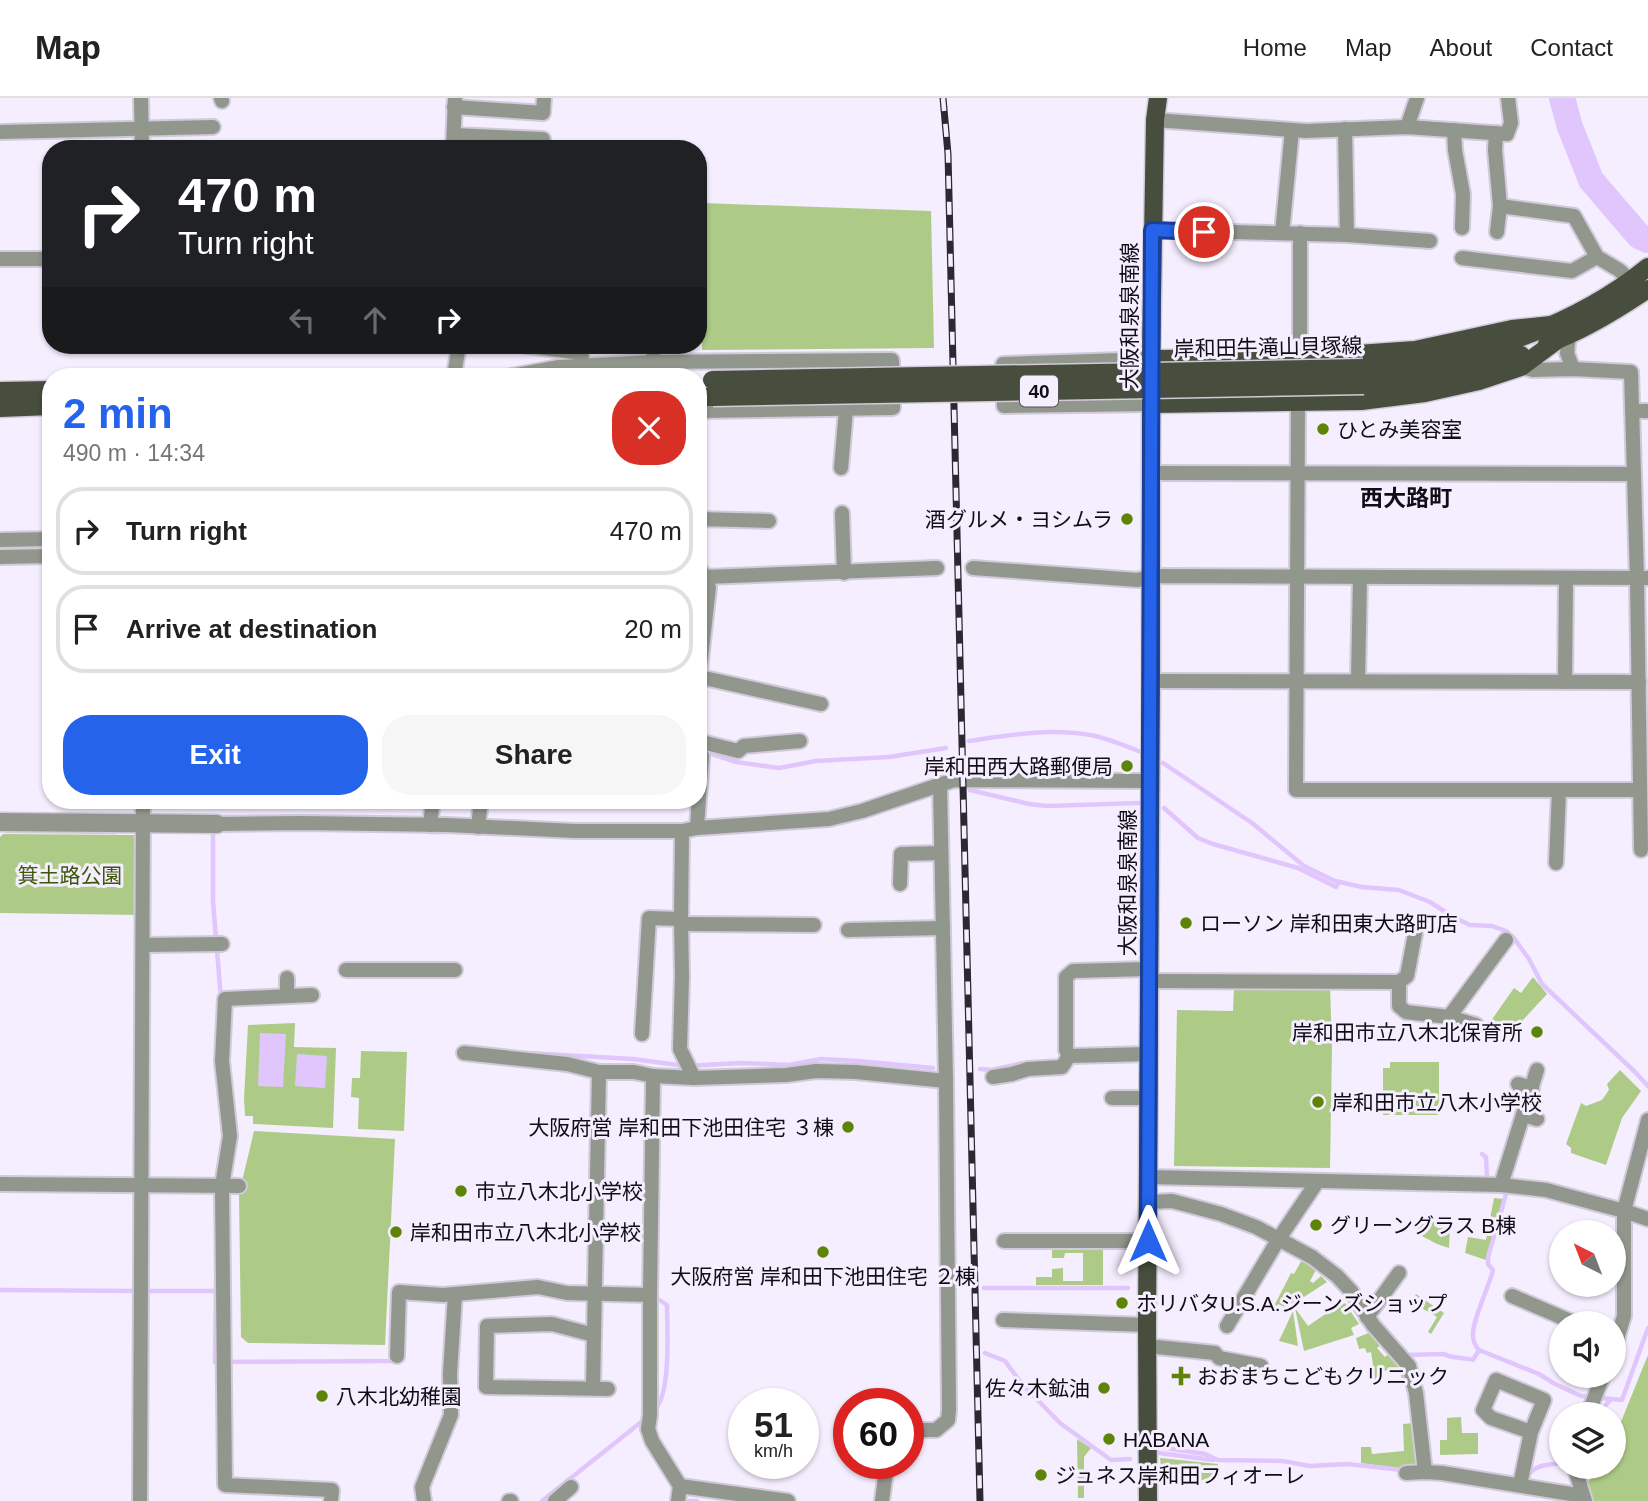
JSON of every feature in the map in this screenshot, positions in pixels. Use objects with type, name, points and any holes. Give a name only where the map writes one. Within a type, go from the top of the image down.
[{"type":"main road","name":"大阪和泉泉南線","points":[[1148,1501],[1151,359],[1152,230],[1158,98]]},
{"type":"main road","name":"岸和田牛滝山貝塚線","points":[[1559,334],[1602,298],[1647,268]]},
{"type":"main road","name":"岸和田牛滝山貝塚線","points":[[707,389],[1364,377],[1391,368],[1473,353],[1508,342],[1559,334],[1626,303],[1648,289]]},
{"type":"main road","points":[[1151,359],[1300,358],[1415,350],[1512,329],[1559,334]]},
{"type":"main road","points":[[1152,404],[1361,401],[1425,393],[1479,381],[1521,366],[1559,334]]},
{"type":"main road","points":[[0,391],[42,390]]},
{"type":"main road","points":[[0,408],[42,406]]},
{"type":"street","points":[[141,98],[142,140]]},
{"type":"street","points":[[453,140],[454,102],[543,113],[544,98]]},
{"type":"street","points":[[1407,127],[1417,98]]},
{"type":"street","points":[[1155,120],[1292,130],[1407,127],[1507,134],[1511,123],[1508,98]]},
{"type":"street","points":[[0,132],[213,127]]},
{"type":"street","points":[[1345,129],[1347,235]]},
{"type":"street","points":[[1282,233],[1292,130]]},
{"type":"street","points":[[1454,130],[1464,194],[1462,228]]},
{"type":"street","points":[[1496,133],[1500,206],[1497,232]]},
{"type":"street","points":[[538,140],[543,139]]},
{"type":"street","points":[[1500,206],[1574,216],[1597,257],[1619,270],[1630,281]]},
{"type":"street","points":[[1152,230],[1300,233],[1430,241]]},
{"type":"street","points":[[1300,233],[1300,358]]},
{"type":"street","points":[[1462,258],[1572,271],[1597,257]]},
{"type":"street","points":[[0,259],[42,259]]},
{"type":"street","points":[[1559,334],[1573,369]]},
{"type":"street","points":[[581,354],[583,365]]},
{"type":"street","points":[[653,354],[653,362]]},
{"type":"street","points":[[1151,359],[1003,364],[1004,406],[1152,404]]},
{"type":"street","points":[[554,368],[653,362],[892,360],[893,408],[707,411]]},
{"type":"street","points":[[1521,366],[1533,370],[1631,372],[1634,474],[1643,578],[1639,682],[1644,739],[1640,790],[1641,850]]},
{"type":"street","points":[[1298,403],[1296,790],[1640,790]]},
{"type":"street","points":[[841,468],[846,409]]},
{"type":"street","points":[[1632,411],[1648,411]]},
{"type":"street","points":[[1151,473],[1634,474]]},
{"type":"street","points":[[842,513],[844,573]]},
{"type":"street","points":[[707,519],[769,521]]},
{"type":"street","points":[[0,540],[42,539]]},
{"type":"street","points":[[0,557],[42,556]]},
{"type":"street","points":[[707,572],[844,573],[937,568]]},
{"type":"street","points":[[973,568],[1138,580],[1152,576],[1643,578]]},
{"type":"street","points":[[1358,681],[1360,578]]},
{"type":"street","points":[[1565,682],[1566,578]]},
{"type":"street","points":[[707,584],[707,607]]},
{"type":"street","points":[[1152,681],[1639,682]]},
{"type":"street","points":[[707,683],[821,704]]},
{"type":"street","points":[[707,749],[738,751],[744,746],[800,741]]},
{"type":"street","points":[[0,822],[302,823],[447,825],[575,831],[682,831],[829,820],[962,779],[1150,781]]},
{"type":"street","points":[[924,1430],[936,1430],[948,1420],[946,1081],[940,785]]},
{"type":"street","points":[[1556,863],[1559,790]]},
{"type":"street","points":[[140,1501],[143,809]]},
{"type":"street","points":[[430,825],[432,809]]},
{"type":"street","points":[[478,827],[480,809]]},
{"type":"street","points":[[697,828],[698,809]]},
{"type":"street","points":[[682,831],[680,1049],[694,1078]]},
{"type":"street","points":[[900,884],[901,854],[941,853]]},
{"type":"street","points":[[642,1034],[649,918],[681,922],[814,925]]},
{"type":"street","points":[[848,930],[943,928]]},
{"type":"street","points":[[1069,1056],[1066,1050],[1066,977],[1073,971],[1399,982],[1407,976],[1415,934]]},
{"type":"street","points":[[1448,1017],[1506,940]]},
{"type":"street","points":[[142,945],[222,944]]},
{"type":"street","points":[[345,970],[455,970]]},
{"type":"street","points":[[287,978],[287,996]]},
{"type":"street","points":[[1399,982],[1399,1006],[1406,1012],[1448,1017],[1476,1025]]},
{"type":"street","points":[[312,995],[225,999],[222,1061],[230,1136],[222,1186],[225,1485],[332,1490],[331,1501]]},
{"type":"street","points":[[464,1053],[567,1064],[599,1072],[634,1072],[653,1076],[694,1078],[786,1075],[816,1071],[946,1081]]},
{"type":"street","points":[[1069,1056],[1149,1054]]},
{"type":"street","points":[[993,1077],[1028,1069],[1062,1067],[1069,1056]]},
{"type":"street","points":[[1501,1185],[1530,1117],[1525,1086],[1537,1070]]},
{"type":"street","points":[[593,1388],[599,1072]]},
{"type":"street","points":[[653,1076],[649,1419],[652,1441],[679,1494],[788,1501]]},
{"type":"street","points":[[1112,1098],[1149,1098]]},
{"type":"street","points":[[1624,1311],[1624,1211],[1648,1120]]},
{"type":"street","points":[[1148,1177],[1501,1185],[1546,1190],[1648,1219]]},
{"type":"street","points":[[1227,1326],[1278,1240],[1317,1182]]},
{"type":"street","points":[[0,1184],[239,1186]]},
{"type":"street","points":[[1148,1202],[1172,1201],[1256,1227],[1312,1257],[1337,1276],[1351,1291],[1367,1317],[1409,1366],[1416,1393],[1425,1472]]},
{"type":"street","points":[[1010,1244],[1072,1234],[1148,1241]]},
{"type":"street","points":[[1367,1317],[1399,1273]]},
{"type":"street","points":[[397,1356],[399,1292],[443,1295],[538,1287],[567,1293],[650,1295]]},
{"type":"street","points":[[424,1501],[422,1487],[451,1415],[450,1374],[455,1294]]},
{"type":"street","points":[[1512,1296],[1549,1312]]},
{"type":"street","points":[[1003,1320],[1147,1325]]},
{"type":"street","points":[[594,1335],[552,1324],[486,1326],[485,1387],[608,1389]]},
{"type":"street","points":[[1147,1346],[1215,1353],[1219,1358],[1261,1366]]},
{"type":"street","points":[[1520,1485],[1531,1432]]},
{"type":"street","points":[[1406,1473],[1425,1472],[1520,1485],[1584,1498],[1578,1479]]},
{"type":"street","points":[[882,1501],[885,1479]]},
{"type":"green space","points":[[707,203],[931,211],[934,348],[707,350]]},
{"type":"green space","name":"箕土路公園","points":[[3,834],[135,835],[139,838],[140,915],[0,913],[0,837]]},
{"type":"green space","points":[[1533,977],[1547,994],[1509,1035],[1496,1044],[1494,1039],[1486,1036],[1488,1025],[1514,988],[1521,993]]},
{"type":"green space","points":[[1330,987],[1330,1168],[1174,1166],[1177,1010],[1233,1011],[1234,988]]},
{"type":"green space","points":[[295,1023],[294,1047],[336,1048],[333,1128],[253,1124],[253,1116],[245,1116],[248,1025]]},
{"type":"green space","points":[[361,1051],[407,1052],[404,1131],[358,1129],[359,1098],[351,1097],[352,1078],[360,1078]]},
{"type":"green space","points":[[1390,1062],[1439,1062],[1439,1115],[1383,1115],[1383,1068],[1390,1068]]},
{"type":"green space","points":[[1620,1070],[1641,1091],[1622,1118],[1606,1165],[1571,1153],[1571,1148],[1566,1144],[1581,1103],[1586,1106],[1602,1100],[1609,1090],[1607,1084]]},
{"type":"green space","points":[[254,1131],[395,1139],[385,1345],[248,1343],[241,1337],[239,1194]]},
{"type":"green space","points":[[1494,1198],[1503,1199],[1486,1260],[1465,1253],[1468,1237],[1486,1240]]},
{"type":"green space","points":[[1418,1222],[1437,1222],[1437,1228],[1450,1228],[1449,1248],[1418,1234]]},
{"type":"green space","points":[[1052,1245],[1103,1245],[1103,1285],[1036,1285],[1036,1277],[1052,1277],[1052,1269],[1063,1268],[1063,1281],[1083,1281],[1083,1253],[1065,1253],[1064,1258],[1052,1258]]},
{"type":"green space","points":[[1303,1258],[1318,1266],[1310,1281],[1313,1283],[1321,1276],[1327,1282],[1287,1308],[1278,1304],[1274,1313],[1271,1312],[1291,1273],[1294,1274]]},
{"type":"green space","points":[[1416,1294],[1444,1313],[1431,1334],[1428,1332],[1437,1317],[1418,1306],[1416,1308],[1410,1305]]},
{"type":"green space","points":[[1345,1303],[1359,1324],[1351,1328],[1354,1335],[1304,1351],[1295,1308],[1308,1326]]},
{"type":"green space","points":[[1293,1311],[1298,1346],[1279,1341]]},
{"type":"green space","points":[[1371,1332],[1382,1343],[1377,1348],[1385,1357],[1390,1353],[1405,1367],[1408,1379],[1402,1381],[1400,1368],[1379,1372],[1381,1379],[1371,1380],[1371,1352],[1367,1353],[1365,1348],[1359,1349],[1356,1338]]},
{"type":"green space","points":[[1648,1355],[1648,1501],[1593,1501],[1586,1484],[1591,1479],[1626,1479],[1626,1409]]},
{"type":"green space","points":[[1461,1417],[1462,1433],[1478,1433],[1478,1454],[1440,1455],[1440,1440],[1447,1440],[1447,1418]]},
{"type":"green space","points":[[1415,1423],[1418,1466],[1398,1468],[1361,1463],[1361,1447],[1371,1447],[1372,1454],[1404,1451],[1403,1424]]},
{"type":"green space","points":[[1077,1439],[1091,1448],[1084,1457],[1084,1498],[1078,1498]]},
{"type":"green space","points":[[1160,1458],[1218,1464],[1217,1480],[1163,1480]]},
{"type":"shaded area","points":[[260,1033],[286,1034],[283,1087],[258,1086]]},
{"type":"shaded area","points":[[297,1054],[327,1056],[325,1088],[295,1086]]},
{"type":"waterway","points":[[1562,98],[1570,127],[1591,180],[1639,236],[1648,240]]},
{"type":"waterway","points":[[6,548],[42,547]]},
{"type":"waterway","points":[[969,741],[1030,733],[1075,733],[1117,742],[1143,753]]},
{"type":"waterway","points":[[707,752],[736,762],[779,768],[816,761],[889,757],[946,748]]},
{"type":"waterway","points":[[1163,763],[1252,823],[1304,866],[1335,881],[1362,887],[1399,890],[1430,902],[1470,925],[1492,926],[1506,931],[1529,959],[1542,984],[1648,1086]]},
{"type":"waterway","points":[[970,790],[1047,806],[1139,803]]},
{"type":"waterway","points":[[1164,808],[1198,838],[1298,868],[1336,887],[1339,882]]},
{"type":"waterway","points":[[7,831],[114,832]]},
{"type":"waterway","points":[[213,832],[216,939]]},
{"type":"waterway","points":[[429,832],[445,832]]},
{"type":"waterway","points":[[217,950],[221,999]]},
{"type":"waterway","points":[[527,1053],[633,1059],[685,1066],[742,1063],[789,1065],[821,1059],[933,1068]]},
{"type":"waterway","points":[[980,1069],[992,1070],[1023,1063]]},
{"type":"waterway","points":[[1482,1154],[1486,1157],[1487,1177]]},
{"type":"waterway","points":[[1504,1191],[1507,1191],[1488,1257],[1488,1264],[1493,1270],[1475,1321],[1474,1343],[1479,1350],[1539,1374],[1581,1396],[1611,1399],[1608,1402]]},
{"type":"waterway","points":[[216,1280],[215,1362],[392,1361],[392,1356]]},
{"type":"waterway","points":[[984,1288],[1128,1288]]},
{"type":"waterway","points":[[0,1290],[136,1291]]},
{"type":"waterway","points":[[148,1291],[216,1291]]},
{"type":"waterway","points":[[652,1413],[663,1393],[668,1346],[667,1305],[658,1299]]},
{"type":"waterway","points":[[1611,1399],[1622,1400],[1648,1328]]},
{"type":"waterway","points":[[1405,1355],[1444,1354],[1473,1360],[1479,1350]]},
{"type":"waterway","points":[[985,1353],[1005,1361],[1022,1384],[1060,1423],[1111,1460],[1130,1459]]},
{"type":"waterway","points":[[542,1501],[645,1419]]},
{"type":"waterway","points":[[1159,1447],[1205,1454],[1218,1460],[1282,1461],[1310,1466],[1347,1464],[1403,1470]]},
{"type":"waterway","points":[[1159,1453],[1213,1460]]},
{"type":"waterway","points":[[1528,1476],[1538,1467],[1549,1465]]},
{"type":"waterway","points":[[689,1501],[697,1501]]},
{"type":"railway","points":[[943,98],[948,154],[980,1501]]},
{"type":"place","name":"ひとみ美容室","points":[[1323,429]]},
{"type":"place","name":"酒グルメ・ヨシムラ","points":[[1127,519]]},
{"type":"place","name":"岸和田西大路郵便局","points":[[1127,766]]},
{"type":"place","name":"ローソン 岸和田東大路町店","points":[[1186,923]]},
{"type":"place","name":"岸和田市立八木北保育所","points":[[1537,1032]]},
{"type":"place","name":"岸和田市立八木小学校","points":[[1318,1102]]},
{"type":"place","name":"大阪府営 岸和田下池田住宅 ３棟","points":[[848,1127]]},
{"type":"place","name":"市立八木北小学校","points":[[461,1191]]},
{"type":"place","name":"グリーングラス B棟","points":[[1316,1225]]},
{"type":"place","name":"岸和田市立八木北小学校","points":[[396,1232]]},
{"type":"place","name":"大阪府営 岸和田下池田住宅 ２棟","points":[[823,1252]]},
{"type":"place","name":"ホリバタU.S.A.ジーンズショップ","points":[[1122,1303]]},
{"type":"place","name":"おおまちこどもクリニック","points":[[1181,1376]]},
{"type":"place","name":"佐々木鉱油","points":[[1104,1388]]},
{"type":"place","name":"八木北幼稚園","points":[[322,1396]]},
{"type":"place","name":"HABANA","points":[[1109,1439]]},
{"type":"place","name":"ジュネス岸和田フィオーレ","points":[[1041,1475]]},
{"type":"district","name":"西大路町","points":[[1406,498]]},
{"type":"route","points":[[1148,1241],[1152,230],[1204,232]]}]
